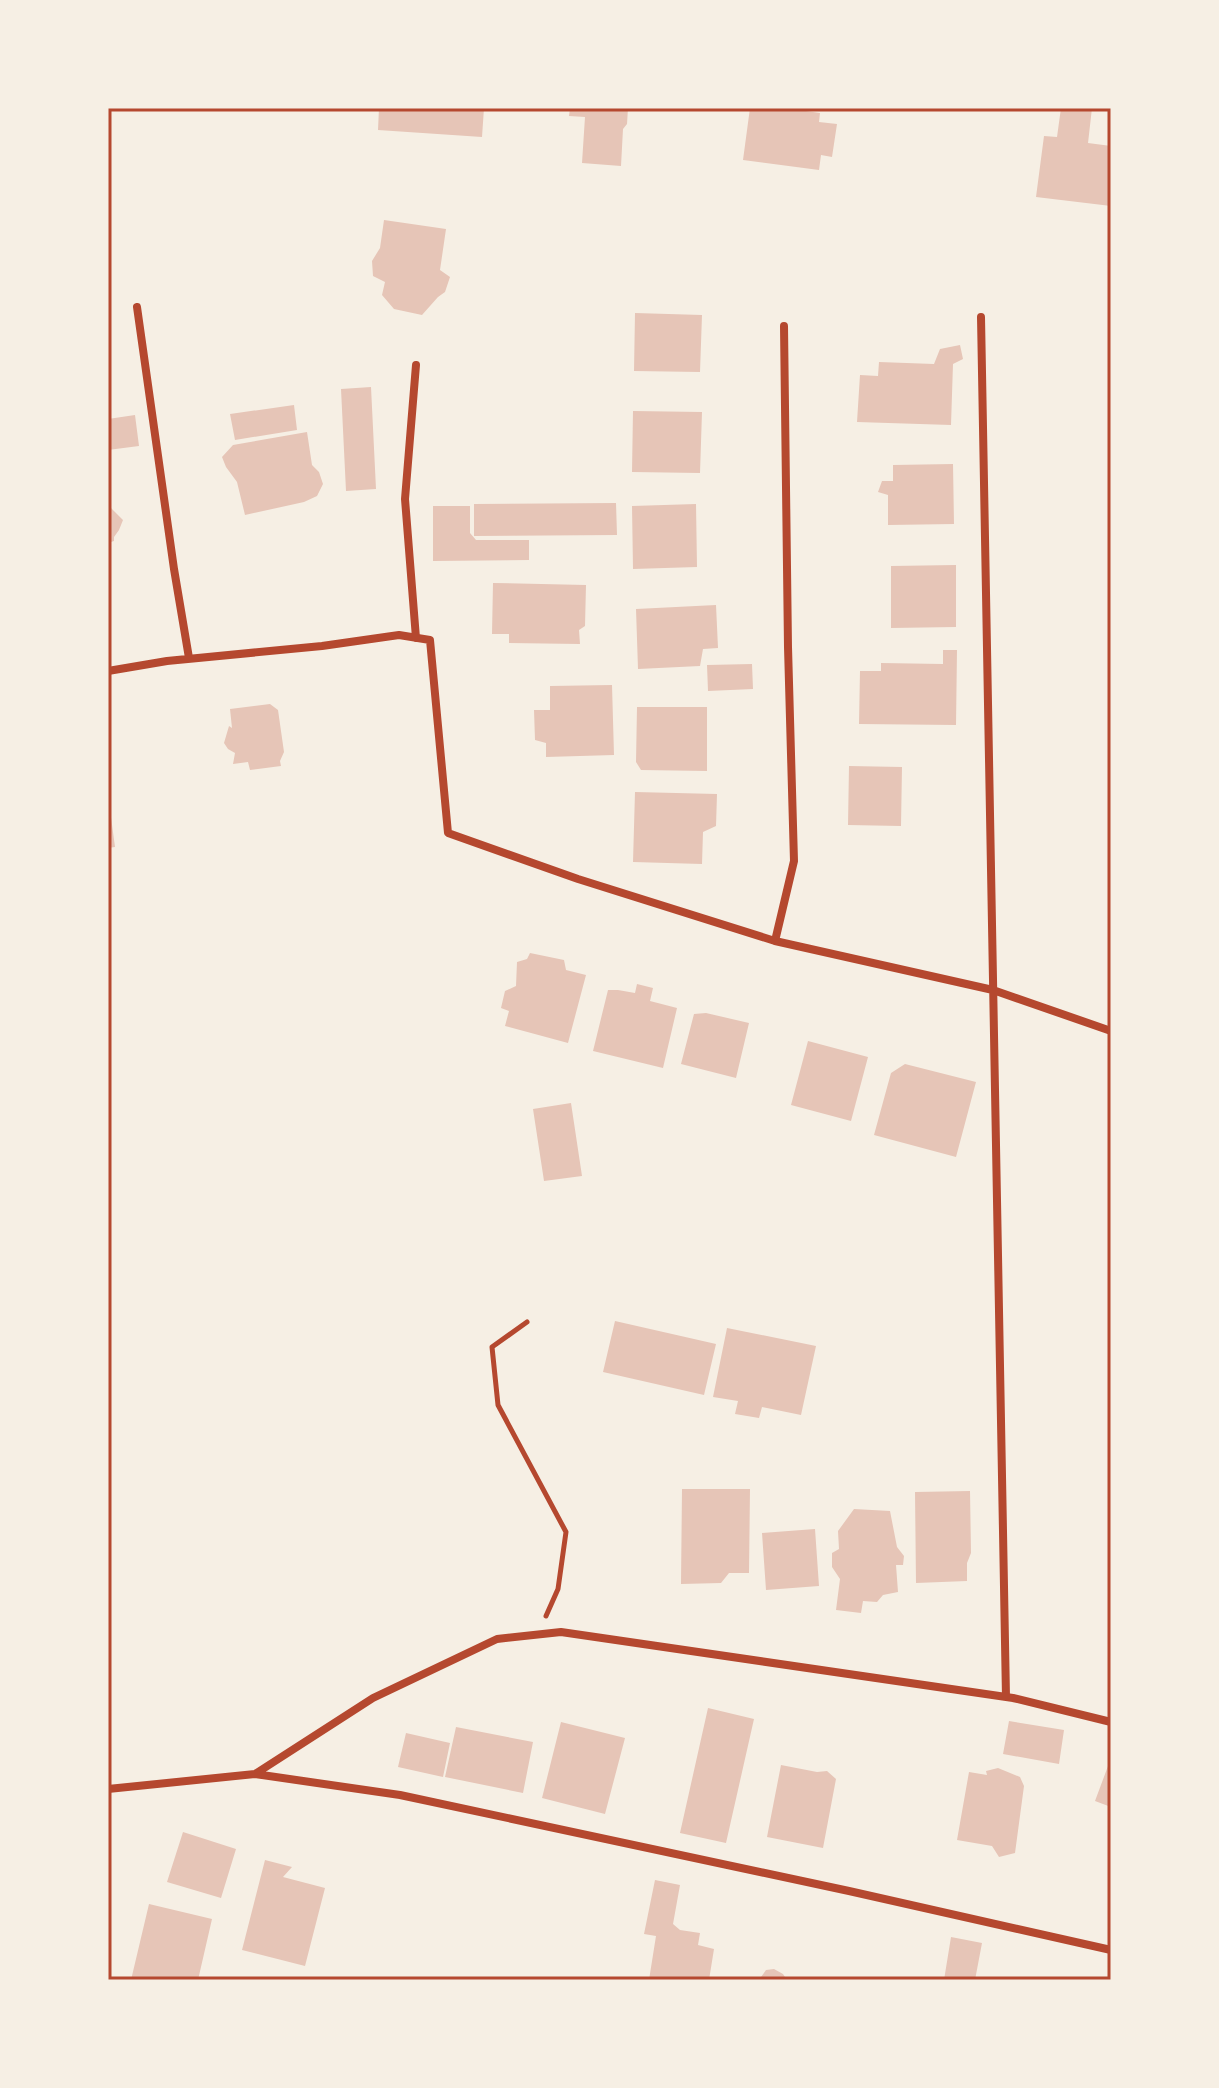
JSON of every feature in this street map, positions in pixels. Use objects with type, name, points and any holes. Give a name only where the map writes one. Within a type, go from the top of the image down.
[{"type":"street","points":[[137,307],[171,554],[189,658]]},
{"type":"street","points":[[981,317],[1006,1697]]},
{"type":"street","points":[[775,941],[794,861],[784,326]]},
{"type":"street","points":[[416,365],[405,499],[416,638]]},
{"type":"street","points":[[108,671],[189,658],[322,646],[399,635],[430,640],[448,833],[578,879],[775,941],[993,990],[1111,1031]]},
{"type":"street","points":[[255,1774],[373,1698],[497,1639],[561,1632],[1006,1697],[1111,1722]]},
{"type":"street","points":[[108,1789],[255,1774],[400,1795],[1111,1950]]},
{"type":"path","points":[[527,1322],[492,1347],[498,1405],[566,1532],[558,1589],[537,1635]]},
{"type":"building","points":[[379,108],[484,108],[482,137],[378,130]]},
{"type":"building","points":[[570,108],[628,108],[627,124],[623,129],[621,166],[582,163],[585,117],[569,116]]},
{"type":"building","points":[[750,108],[785,108],[820,113],[819,122],[837,124],[832,157],[821,155],[819,170],[743,160]]},
{"type":"building","points":[[1061,108],[1092,108],[1088,143],[1111,146],[1111,206],[1036,197],[1044,136],[1057,137]]},
{"type":"building","points":[[384,220],[446,229],[440,270],[450,277],[445,292],[422,315],[394,309],[382,295],[385,282],[373,276],[372,261],[380,248]]},
{"type":"building","points":[[635,313],[702,315],[700,372],[634,371]]},
{"type":"building","points":[[960,345],[963,359],[953,364],[951,425],[857,422],[860,375],[878,376],[879,362],[934,364],[940,349]]},
{"type":"building","points":[[371,387],[376,489],[346,491],[341,389]]},
{"type":"building","points":[[294,405],[297,430],[235,440],[230,414]]},
{"type":"building","points":[[633,411],[702,412],[700,473],[632,472]]},
{"type":"building","points":[[135,415],[139,446],[108,450],[108,419]]},
{"type":"building","points":[[307,432],[312,465],[319,472],[323,484],[317,496],[304,502],[245,515],[237,482],[222,457],[233,445]]},
{"type":"building","points":[[953,464],[954,524],[888,525],[888,495],[878,492],[882,481],[893,481],[893,465]]},
{"type":"building","points":[[616,503],[617,535],[474,536],[474,504]]},
{"type":"building","points":[[696,504],[697,567],[633,569],[632,506]]},
{"type":"building","points":[[108,505],[123,520],[114,541],[108,543]]},
{"type":"building","points":[[433,506],[470,506],[470,533],[476,540],[529,540],[529,560],[433,561]]},
{"type":"building","points":[[956,565],[956,627],[891,628],[891,566]]},
{"type":"building","points":[[493,583],[586,585],[585,626],[579,630],[580,644],[509,643],[509,634],[492,634]]},
{"type":"building","points":[[716,605],[718,648],[703,649],[700,666],[638,669],[636,609]]},
{"type":"building","points":[[943,650],[957,650],[956,725],[859,724],[860,671],[881,671],[881,663],[943,664]]},
{"type":"building","points":[[752,664],[753,689],[708,691],[707,665]]},
{"type":"building","points":[[612,685],[614,755],[546,757],[546,743],[535,740],[534,710],[550,710],[550,686]]},
{"type":"building","points":[[270,704],[278,710],[284,752],[281,766],[250,770],[248,762],[233,764],[235,753],[224,743],[229,726],[232,728],[230,709]]},
{"type":"building","points":[[637,707],[707,707],[707,771],[641,770],[636,762]]},
{"type":"building","points":[[849,766],[902,767],[901,826],[848,825]]},
{"type":"building","points":[[635,792],[717,794],[716,826],[703,832],[702,864],[633,862]]},
{"type":"building","points":[[108,810],[115,847],[108,848]]},
{"type":"building","points":[[530,953],[564,960],[566,970],[586,975],[568,1043],[505,1026],[509,1011],[501,1008],[505,991],[516,986],[517,962],[527,959]]},
{"type":"building","points":[[637,984],[653,988],[650,1001],[677,1008],[663,1068],[593,1051],[608,990],[635,993]]},
{"type":"building","points":[[706,1013],[749,1023],[736,1078],[681,1064],[694,1014]]},
{"type":"building","points":[[808,1041],[868,1057],[851,1121],[791,1105]]},
{"type":"building","points":[[905,1064],[976,1082],[956,1157],[874,1135],[891,1073]]},
{"type":"building","points":[[571,1103],[582,1176],[544,1181],[533,1109]]},
{"type":"building","points":[[615,1321],[716,1344],[704,1395],[603,1372]]},
{"type":"building","points":[[727,1328],[816,1346],[801,1415],[762,1407],[759,1418],[735,1414],[738,1401],[713,1397]]},
{"type":"building","points":[[682,1489],[750,1489],[749,1573],[729,1573],[721,1583],[681,1584]]},
{"type":"building","points":[[970,1491],[971,1553],[967,1563],[967,1581],[916,1583],[915,1492]]},
{"type":"building","points":[[854,1509],[890,1511],[897,1547],[904,1556],[903,1565],[896,1565],[898,1592],[883,1595],[877,1602],[863,1601],[861,1613],[836,1610],[840,1579],[832,1567],[832,1553],[839,1549],[838,1531]]},
{"type":"building","points":[[815,1529],[819,1586],[766,1590],[762,1533]]},
{"type":"building","points":[[708,1708],[754,1719],[726,1843],[680,1833]]},
{"type":"building","points":[[1009,1721],[1064,1730],[1059,1764],[1003,1754]]},
{"type":"building","points":[[561,1722],[625,1738],[605,1814],[542,1798]]},
{"type":"building","points":[[456,1727],[533,1742],[523,1793],[445,1777]]},
{"type":"building","points":[[406,1733],[450,1743],[443,1777],[398,1767]]},
{"type":"building","points":[[1111,1758],[1111,1807],[1095,1801]]},
{"type":"building","points":[[781,1765],[827,1771],[836,1779],[823,1848],[767,1837]]},
{"type":"building","points":[[998,1768],[1020,1777],[1024,1786],[1015,1853],[999,1857],[992,1846],[957,1840],[969,1772],[987,1775],[986,1771]]},
{"type":"building","points":[[183,1832],[236,1849],[221,1898],[167,1882]]},
{"type":"building","points":[[265,1860],[292,1867],[283,1877],[325,1888],[305,1966],[242,1950]]},
{"type":"building","points":[[655,1880],[680,1885],[673,1924],[680,1930],[700,1933],[698,1945],[714,1949],[709,1980],[649,1980],[656,1936],[644,1934]]},
{"type":"building","points":[[149,1904],[212,1919],[198,1980],[131,1980]]},
{"type":"building","points":[[951,1937],[982,1943],[975,1980],[944,1980]]},
{"type":"building","points":[[774,1969],[787,1980],[759,1980],[766,1970]]}]
